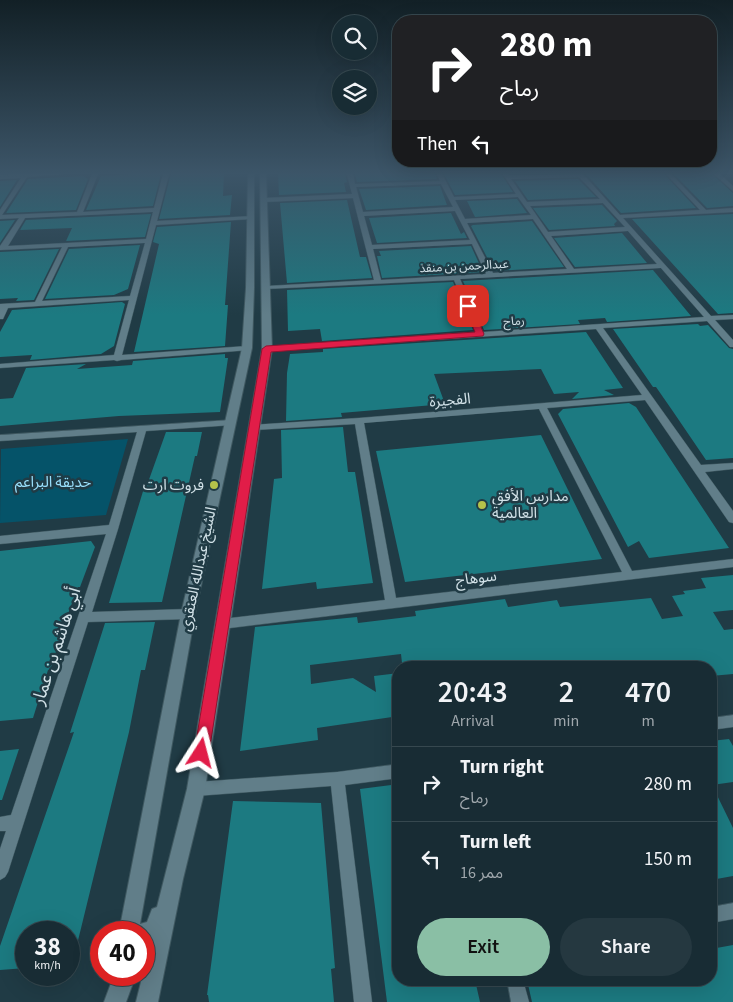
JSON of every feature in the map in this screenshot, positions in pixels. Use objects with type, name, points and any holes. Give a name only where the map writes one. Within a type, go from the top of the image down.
[{"type":"street","points":[[2,248],[20,221]]},
{"type":"street","points":[[117,359],[152,222],[177,221]]},
{"type":"street","name":"الشيخ عبدالله العنقري","points":[[131,921],[188,614],[247,348],[251,221]]},
{"type":"street","name":"الشيخ عبدالله العنقري","points":[[147,1002],[173,879],[196,790],[266,349],[267,288],[265,221]]},
{"type":"street","points":[[362,221],[378,282]]},
{"type":"street","points":[[463,221],[491,276]]},
{"type":"street","points":[[538,221],[572,271]]},
{"type":"street","points":[[621,221],[733,345]]},
{"type":"street","points":[[547,234],[629,230]]},
{"type":"street","points":[[2,248],[147,241]]},
{"type":"street","points":[[369,247],[474,242]]},
{"type":"street","points":[[38,303],[66,245]]},
{"type":"street","name":"عبدالرحمن بن منقذ","points":[[267,288],[662,266]]},
{"type":"street","points":[[456,278],[480,334]]},
{"type":"street","points":[[0,317],[3,305],[132,298]]},
{"type":"street","name":"رماح","points":[[266,349],[733,317]]},
{"type":"street","points":[[598,326],[733,519]]},
{"type":"street","points":[[0,366],[117,359],[247,348]]},
{"type":"street","name":"الفجيرة","points":[[254,427],[358,421],[647,397]]},
{"type":"street","points":[[542,406],[629,575]]},
{"type":"street","points":[[358,421],[391,604]]},
{"type":"street","points":[[0,438],[230,423]]},
{"type":"street","name":"أبي هاشم بن عمار","points":[[0,872],[113,529],[142,429]]},
{"type":"street","points":[[698,469],[733,466]]},
{"type":"street","points":[[0,540],[113,529]]},
{"type":"street","name":"سوهاج","points":[[222,624],[733,563]]},
{"type":"street","points":[[84,617],[188,614]]},
{"type":"street","points":[[717,723],[733,721]]},
{"type":"street","points":[[196,790],[336,779],[392,772]]},
{"type":"street","points":[[336,779],[363,1002]]},
{"type":"street","points":[[0,824],[17,822]]},
{"type":"street","points":[[155,927],[173,879]]},
{"type":"street","points":[[136,888],[136,921]]},
{"type":"street","points":[[717,914],[733,911]]},
{"type":"street","points":[[115,1002],[118,986]]},
{"type":"street","points":[[115,1002],[121,986]]},
{"type":"street","points":[[147,1002],[148,986]]},
{"type":"street","points":[[516,986],[520,1002]]},
{"type":"green space","name":"حديقة البراعم","points":[[128,439],[106,515],[0,523],[1,449]]},
{"type":"building","points":[[0,221],[15,221],[0,243]]},
{"type":"building","points":[[26,221],[149,221],[145,237],[66,241],[72,228],[20,230]]},
{"type":"building","points":[[282,221],[352,221],[360,257],[366,257],[372,278],[287,283]]},
{"type":"building","points":[[370,221],[455,221],[461,234],[464,232],[467,238],[377,243]]},
{"type":"building","points":[[532,221],[564,267],[494,271],[471,226]]},
{"type":"building","points":[[542,221],[617,221],[614,224],[615,226],[549,230]]},
{"type":"building","points":[[634,221],[733,221],[733,313],[718,314]]},
{"type":"building","points":[[231,222],[225,305],[228,305],[225,346],[134,352],[159,244],[153,242],[157,227]]},
{"type":"building","points":[[622,233],[647,263],[575,267],[554,238]]},
{"type":"building","points":[[140,245],[128,289],[114,295],[45,299],[69,249]]},
{"type":"building","points":[[471,246],[483,272],[382,278],[377,256],[381,256],[379,251]]},
{"type":"building","points":[[59,249],[34,300],[16,301],[18,298],[0,299],[0,252]]},
{"type":"building","points":[[653,270],[691,316],[607,322],[605,318],[578,320],[580,324],[484,330],[463,281]]},
{"type":"building","points":[[453,282],[473,330],[322,341],[320,329],[288,331],[287,290]]},
{"type":"building","points":[[122,302],[125,304],[114,346],[101,354],[30,360],[32,355],[0,357],[0,332],[12,310]]},
{"type":"building","points":[[698,324],[700,326],[708,325],[729,348],[733,349],[733,458],[706,460],[613,329]]},
{"type":"building","points":[[586,332],[623,388],[604,390],[614,395],[572,399],[579,392],[554,394],[541,369],[434,374],[445,404],[341,413],[342,417],[286,421],[287,373],[290,354],[323,352],[323,349]]},
{"type":"building","points":[[225,354],[225,358],[228,358],[220,412],[119,416],[0,426],[0,399],[13,398],[26,368],[86,364],[77,369],[132,365],[133,361]]},
{"type":"building","points":[[629,403],[636,407],[729,548],[649,558],[639,541],[628,547],[558,414],[563,409]]},
{"type":"building","points":[[343,427],[348,472],[355,472],[373,583],[317,589],[316,582],[262,589],[274,479],[282,478],[281,430]]},
{"type":"building","points":[[166,432],[202,432],[162,602],[109,603],[144,488],[146,488]]},
{"type":"building","name":"مدارس الأفق العالمية","points":[[541,435],[602,559],[405,582],[376,451]]},
{"type":"building","points":[[91,541],[95,547],[69,611],[33,718],[0,721],[0,551]]},
{"type":"building","points":[[733,575],[733,610],[713,612],[724,630],[733,629],[733,674],[717,675],[717,661],[402,661],[401,654],[310,665],[311,684],[353,678],[376,692],[374,676],[392,674],[392,717],[317,728],[318,740],[240,751],[255,627],[357,617],[358,623],[416,616],[415,611],[505,599],[508,607],[557,600],[560,607],[651,598],[662,619],[683,616],[672,596],[685,594],[683,591],[706,588],[701,578]]},
{"type":"building","points":[[155,622],[145,670],[141,670],[129,732],[80,932],[80,921],[15,921],[15,969],[0,970],[0,946],[74,732],[70,733],[105,623]]},
{"type":"building","points":[[729,739],[733,746],[733,782],[717,784],[717,740]]},
{"type":"building","points":[[19,749],[2,800],[0,800],[0,751]]},
{"type":"building","points":[[392,785],[392,986],[476,986],[480,1002],[387,1002],[360,789]]},
{"type":"building","points":[[717,795],[733,828],[733,876],[717,879]]},
{"type":"building","points":[[233,801],[321,803],[335,968],[331,969],[334,1002],[209,1002],[207,995]]},
{"type":"building","points":[[733,945],[733,1002],[532,1002],[528,986],[717,986],[717,948]]},
{"type":"place","name":"فروت ارت","points":[[214,485]]},
{"type":"place","name":"مدارس الأفق العالمية","points":[[482,505]]},
{"type":"route","points":[[201,753],[266,349],[480,334],[468,306]]}]
